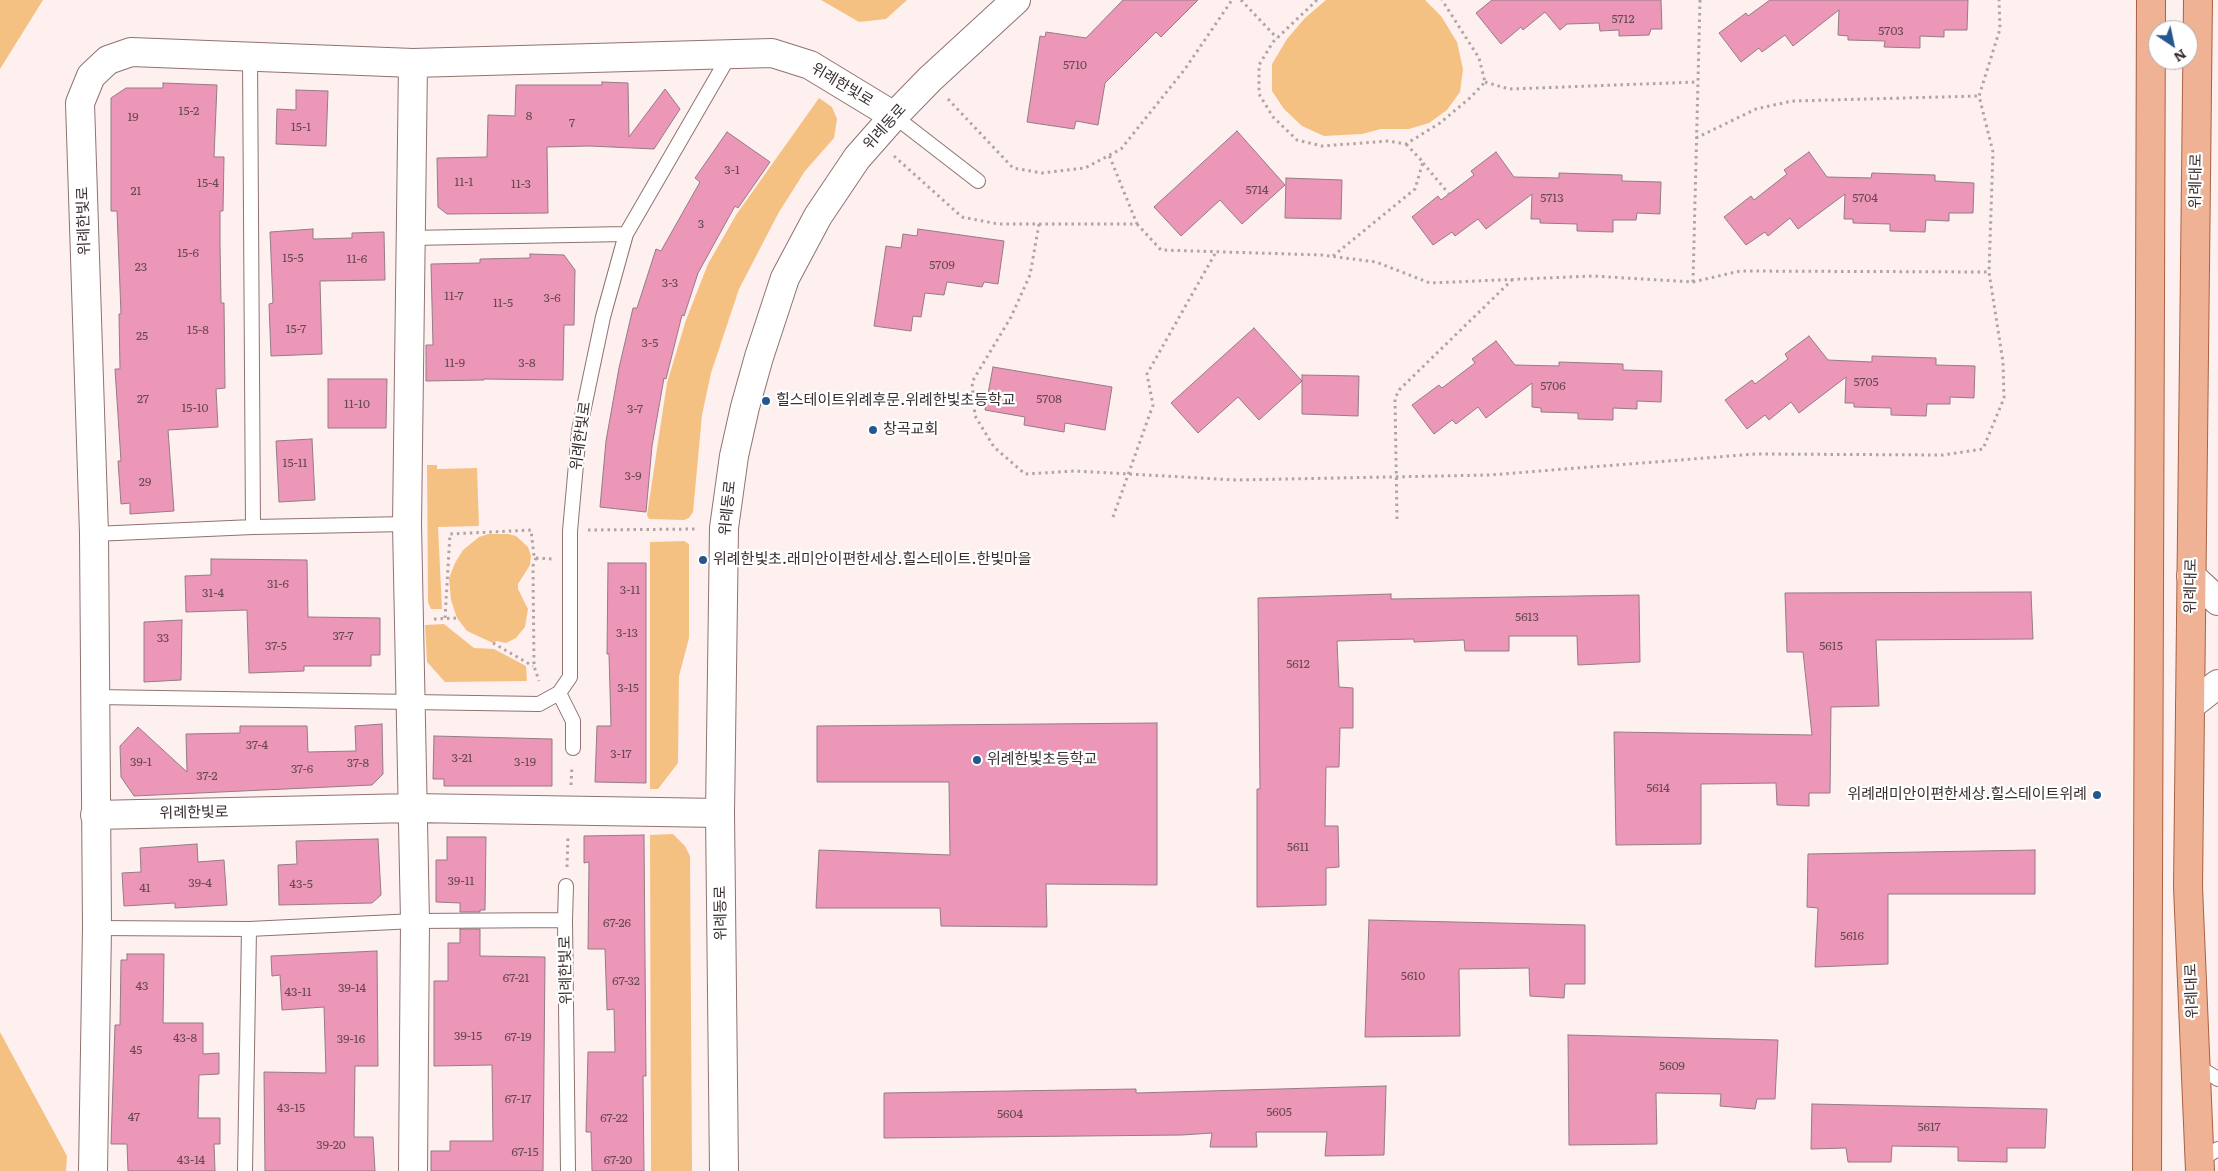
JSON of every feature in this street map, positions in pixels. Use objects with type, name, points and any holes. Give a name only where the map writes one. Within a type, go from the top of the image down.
[{"type":"main road","points":[[2147,1171],[2151,0]]},
{"type":"main road","name":"위례대로","points":[[2198,0],[2188,887],[2194,1065],[2206,1160]]},
{"type":"street","name":"위례동로","points":[[724,1171],[720,813],[724,528],[734,456],[745,407],[785,278],[818,216],[856,158],[930,79],[1016,0]]},
{"type":"street","name":"위례한빛로","points":[[93,1171],[97,928],[95,815],[96,697],[94,534],[80,103],[91,76],[108,60],[131,52],[413,63],[729,56],[772,53],[810,65],[894,116]]},
{"type":"street","points":[[413,63],[407,524],[414,921],[414,1171]]},
{"type":"street","points":[[2191,576],[2218,601]]},
{"type":"street","points":[[2190,706],[2218,684]]},
{"type":"street","name":"위례한빛로","points":[[95,815],[412,808],[720,813]]},
{"type":"lane","points":[[250,56],[253,527]]},
{"type":"lane","name":"위례한빛로","points":[[559,693],[570,677],[570,531],[579,431],[603,317],[626,234],[729,56]]},
{"type":"lane","points":[[894,116],[978,181]]},
{"type":"lane","points":[[410,238],[626,234]]},
{"type":"lane","points":[[94,534],[253,527],[407,524]]},
{"type":"lane","points":[[96,697],[410,700],[539,704],[559,693],[573,721],[573,748]]},
{"type":"lane","points":[[565,920],[566,886]]},
{"type":"lane","name":"위례한빛로","points":[[97,928],[249,930],[414,921],[565,920],[568,1171]]},
{"type":"lane","points":[[245,1171],[249,930]]},
{"type":"lane","points":[[2194,1065],[2218,1079]]},
{"type":"path","points":[[930,79],[1013,168],[1042,173],[1085,168],[1121,149],[1186,69],[1232,0]]},
{"type":"path","points":[[1241,0],[1277,38]]},
{"type":"path","points":[[1317,0],[1273,42],[1260,65],[1259,94],[1273,117],[1296,140],[1322,146],[1388,141],[1406,144],[1449,194]]},
{"type":"path","points":[[1692,282],[1700,0]]},
{"type":"path","points":[[1039,224],[1030,275],[1011,317],[972,382],[975,416],[994,447],[1025,474],[1075,471],[1236,480],[1489,475],[1756,454],[1943,455],[1984,449],[2004,398],[2002,362],[1990,272],[1993,152],[1979,96],[2000,29],[1999,0]]},
{"type":"path","points":[[1444,1],[1479,58],[1485,82]]},
{"type":"path","points":[[1406,144],[1440,123],[1471,97],[1485,82]]},
{"type":"path","points":[[1485,82],[1508,89],[1698,82]]},
{"type":"path","points":[[1696,138],[1756,109],[1792,101],[1979,96]]},
{"type":"path","points":[[874,138],[962,217],[998,224],[1137,224]]},
{"type":"path","points":[[1109,155],[1137,224],[1161,250],[1333,256],[1376,262],[1430,283],[1592,276],[1692,282],[1740,271],[1990,272]]},
{"type":"path","points":[[1333,256],[1415,189],[1422,162]]},
{"type":"path","points":[[1113,517],[1153,405],[1147,374],[1216,252]]},
{"type":"path","points":[[1397,519],[1395,398],[1400,389],[1514,279]]},
{"type":"path","points":[[570,531],[724,528]]},
{"type":"path","points":[[457,618],[445,618],[450,534],[531,530],[534,556],[536,558],[533,566],[534,666],[493,643]]},
{"type":"path","points":[[566,886],[573,748]]},
{"type":"shaded area","points":[[0,0],[43,0],[0,69]]},
{"type":"shaded area","points":[[821,0],[907,0],[886,19],[859,22]]},
{"type":"shaded area","points":[[1326,0],[1425,0],[1441,16],[1457,42],[1463,69],[1460,92],[1447,110],[1429,123],[1409,129],[1381,129],[1362,134],[1324,136],[1302,126],[1284,109],[1272,91],[1272,64],[1287,39],[1305,18]]},
{"type":"shaded area","points":[[819,98],[832,107],[837,119],[834,138],[805,171],[779,212],[739,289],[711,373],[702,415],[693,512],[689,518],[684,520],[649,519],[647,515],[667,383],[686,320],[708,264],[736,215]]},
{"type":"shaded area","points":[[427,465],[437,465],[437,469],[477,468],[479,526],[438,527],[442,609],[431,609],[428,602]]},
{"type":"shaded area","points":[[488,534],[516,536],[528,547],[531,556],[530,565],[518,584],[518,589],[528,609],[525,627],[516,638],[506,643],[497,641],[493,643],[467,631],[457,618],[451,600],[449,578],[455,563],[463,550],[479,537]]},
{"type":"shaded area","points":[[684,541],[689,544],[689,638],[679,676],[678,763],[658,789],[650,789],[650,542]]},
{"type":"shaded area","points":[[444,624],[474,648],[494,649],[526,666],[527,681],[445,682],[427,662],[425,625]]},
{"type":"shaded area","points":[[673,834],[685,846],[690,856],[692,1171],[651,1171],[650,835]]},
{"type":"shaded area","points":[[0,1032],[67,1156],[66,1171],[0,1171]]},
{"type":"building","points":[[1123,0],[1198,0],[1161,37],[1156,32],[1105,83],[1098,125],[1076,121],[1074,129],[1027,122],[1040,36],[1045,37],[1046,32],[1086,38]]},
{"type":"building","points":[[1492,0],[1661,0],[1662,29],[1651,29],[1649,35],[1619,36],[1619,30],[1600,31],[1599,23],[1567,24],[1560,30],[1545,12],[1523,30],[1521,27],[1501,44],[1476,13]]},
{"type":"building","points":[[1770,0],[1968,0],[1967,30],[1944,30],[1944,37],[1920,36],[1920,48],[1884,47],[1885,41],[1848,40],[1848,36],[1838,35],[1839,10],[1793,46],[1785,35],[1762,52],[1759,48],[1741,62],[1719,33],[1746,13],[1748,16]]},
{"type":"building","points":[[602,82],[628,83],[629,137],[665,89],[680,109],[654,149],[590,146],[547,147],[548,213],[447,214],[438,207],[437,158],[487,157],[488,115],[515,116],[516,85],[602,85]]},
{"type":"building","points":[[163,83],[217,85],[214,157],[224,157],[223,211],[220,211],[220,245],[221,303],[224,303],[225,388],[216,389],[218,427],[168,430],[174,511],[130,514],[130,503],[121,504],[118,461],[121,461],[115,369],[120,369],[119,314],[121,314],[117,211],[111,211],[111,98],[126,88],[163,88]]},
{"type":"building","points":[[296,90],[328,91],[326,146],[276,144],[277,109],[296,110]]},
{"type":"building","points":[[1237,131],[1285,185],[1242,224],[1220,200],[1181,236],[1154,207]]},
{"type":"building","points":[[727,132],[770,162],[738,208],[735,206],[698,273],[684,316],[682,315],[666,379],[664,378],[652,446],[646,512],[600,507],[606,441],[619,368],[633,308],[637,308],[656,249],[661,251],[700,182],[695,178]]},
{"type":"building","points":[[1496,152],[1514,177],[1559,178],[1559,173],[1622,175],[1622,181],[1661,182],[1660,214],[1637,213],[1636,220],[1613,220],[1613,232],[1577,231],[1577,224],[1540,223],[1540,219],[1531,219],[1532,194],[1486,229],[1478,219],[1455,236],[1452,232],[1433,245],[1412,217],[1438,196],[1441,200],[1474,175],[1471,171]]},
{"type":"building","points":[[1809,152],[1827,177],[1871,178],[1872,173],[1935,175],[1935,181],[1974,183],[1973,213],[1949,213],[1949,221],[1926,220],[1925,232],[1890,231],[1890,224],[1853,223],[1853,219],[1844,219],[1845,194],[1798,229],[1790,218],[1768,236],[1765,232],[1746,245],[1724,217],[1751,196],[1754,200],[1787,174],[1784,170]]},
{"type":"building","points":[[1286,178],[1342,180],[1341,219],[1285,218]]},
{"type":"building","points":[[313,229],[313,239],[352,238],[352,233],[384,232],[385,280],[320,281],[322,354],[271,356],[269,304],[273,303],[270,232]]},
{"type":"building","points":[[918,229],[1004,241],[998,284],[984,282],[982,287],[947,282],[944,295],[925,293],[921,317],[913,316],[911,331],[874,326],[886,246],[901,248],[903,234],[917,236]]},
{"type":"building","points":[[530,254],[564,255],[575,270],[574,325],[564,325],[563,380],[484,379],[426,381],[426,345],[433,345],[431,264],[480,263],[480,259],[530,258]]},
{"type":"building","points":[[1254,328],[1302,381],[1259,420],[1238,397],[1198,433],[1171,403]]},
{"type":"building","points":[[1809,336],[1828,360],[1872,362],[1872,356],[1936,358],[1936,365],[1975,366],[1974,398],[1950,397],[1950,404],[1927,404],[1926,416],[1891,415],[1891,408],[1854,407],[1854,403],[1845,403],[1846,377],[1799,413],[1791,402],[1769,420],[1765,415],[1747,429],[1725,400],[1752,380],[1755,384],[1788,359],[1785,354]]},
{"type":"building","points":[[1496,341],[1515,365],[1559,366],[1559,362],[1623,364],[1623,370],[1662,371],[1661,402],[1637,401],[1637,409],[1613,408],[1613,420],[1578,419],[1578,413],[1541,412],[1541,408],[1532,407],[1532,383],[1486,418],[1478,407],[1456,424],[1452,420],[1434,434],[1412,405],[1439,385],[1442,388],[1475,363],[1472,359]]},
{"type":"building","points":[[993,367],[1112,387],[1105,430],[1065,423],[1064,432],[1024,425],[1025,417],[985,410]]},
{"type":"building","points":[[1302,375],[1359,376],[1358,416],[1302,414]]},
{"type":"building","points":[[328,379],[387,379],[386,428],[328,428]]},
{"type":"building","points":[[312,439],[315,500],[279,502],[276,441]]},
{"type":"building","points":[[211,559],[307,560],[308,617],[380,618],[380,655],[371,655],[371,666],[304,666],[304,671],[249,673],[247,610],[186,612],[185,576],[211,575]]},
{"type":"building","points":[[608,563],[646,563],[646,783],[595,782],[597,726],[611,726],[609,654],[607,654]]},
{"type":"building","points":[[2031,592],[2033,639],[1876,640],[1879,706],[1831,707],[1830,793],[1809,793],[1809,806],[1777,805],[1776,783],[1701,784],[1701,844],[1616,845],[1614,732],[1812,735],[1803,652],[1787,652],[1785,593]]},
{"type":"building","points":[[1391,594],[1391,599],[1639,595],[1640,662],[1578,665],[1577,636],[1509,636],[1509,651],[1465,651],[1464,640],[1414,642],[1414,639],[1337,641],[1339,687],[1353,688],[1353,728],[1340,728],[1339,767],[1326,767],[1325,826],[1338,826],[1339,867],[1326,868],[1326,905],[1257,907],[1257,789],[1260,789],[1258,598]]},
{"type":"building","points":[[182,620],[181,680],[144,682],[144,622]]},
{"type":"building","points":[[1157,723],[1157,885],[1046,884],[1047,927],[941,926],[940,908],[816,908],[819,850],[950,855],[949,782],[817,782],[817,726]]},
{"type":"building","points":[[382,724],[383,774],[372,785],[134,796],[121,777],[120,746],[138,727],[187,772],[186,734],[240,733],[240,726],[307,726],[308,752],[356,751],[355,726]]},
{"type":"building","points":[[434,736],[552,739],[552,786],[444,786],[444,779],[433,779]]},
{"type":"building","points":[[644,835],[646,1076],[643,1076],[644,1171],[592,1171],[591,1132],[586,1132],[588,1052],[615,1052],[614,1009],[607,1010],[605,949],[588,949],[589,862],[584,863],[584,836]]},
{"type":"building","points":[[447,837],[486,837],[485,910],[480,910],[480,912],[460,912],[460,903],[436,902],[436,860],[447,860]]},
{"type":"building","points":[[378,839],[381,895],[372,903],[279,905],[278,865],[297,864],[296,841]]},
{"type":"building","points":[[197,844],[198,862],[224,860],[227,905],[175,908],[175,903],[124,906],[122,873],[141,872],[140,848]]},
{"type":"building","points":[[2035,850],[2035,894],[1888,894],[1888,964],[1815,967],[1818,908],[1807,907],[1808,854]]},
{"type":"building","points":[[1369,920],[1585,925],[1585,984],[1565,984],[1564,998],[1530,996],[1529,968],[1459,969],[1460,1036],[1365,1037]]},
{"type":"building","points":[[460,929],[480,929],[480,956],[545,957],[543,1171],[431,1171],[431,1151],[450,1151],[450,1141],[493,1141],[492,1065],[434,1066],[434,981],[448,981],[448,943],[460,943]]},
{"type":"building","points":[[377,951],[378,1066],[355,1066],[354,1137],[373,1137],[375,1171],[265,1171],[264,1072],[326,1073],[324,1007],[282,1010],[280,975],[272,976],[271,956]]},
{"type":"building","points":[[127,954],[164,954],[163,1023],[203,1023],[203,1054],[219,1053],[219,1074],[199,1075],[198,1118],[220,1118],[220,1144],[214,1144],[215,1171],[128,1171],[127,1144],[111,1144],[115,1025],[120,1025],[121,960],[127,960]]},
{"type":"building","points":[[1568,1035],[1778,1040],[1775,1099],[1757,1099],[1755,1109],[1720,1106],[1721,1094],[1656,1093],[1657,1144],[1569,1145]]},
{"type":"building","points":[[1386,1086],[1384,1155],[1325,1156],[1327,1132],[1256,1132],[1257,1147],[1210,1147],[1212,1133],[1182,1135],[884,1138],[884,1093],[1136,1089],[1136,1093]]},
{"type":"building","points":[[1812,1104],[2047,1109],[2045,1148],[2007,1148],[2007,1162],[1958,1161],[1958,1147],[1892,1146],[1891,1162],[1848,1162],[1846,1148],[1811,1149]]},
{"type":"place","name":"힐스테이트위례후문.위례한빛초등학교","points":[[766,401]]},
{"type":"place","name":"창곡교회","points":[[873,430]]},
{"type":"place","name":"위례한빛초.래미안이편한세상.힐스테이트.한빛마을","points":[[703,560]]},
{"type":"place","name":"위례한빛초등학교","points":[[977,760]]},
{"type":"place","name":"위례래미안이편한세상.힐스테이트위례","points":[[2097,795]]}]
